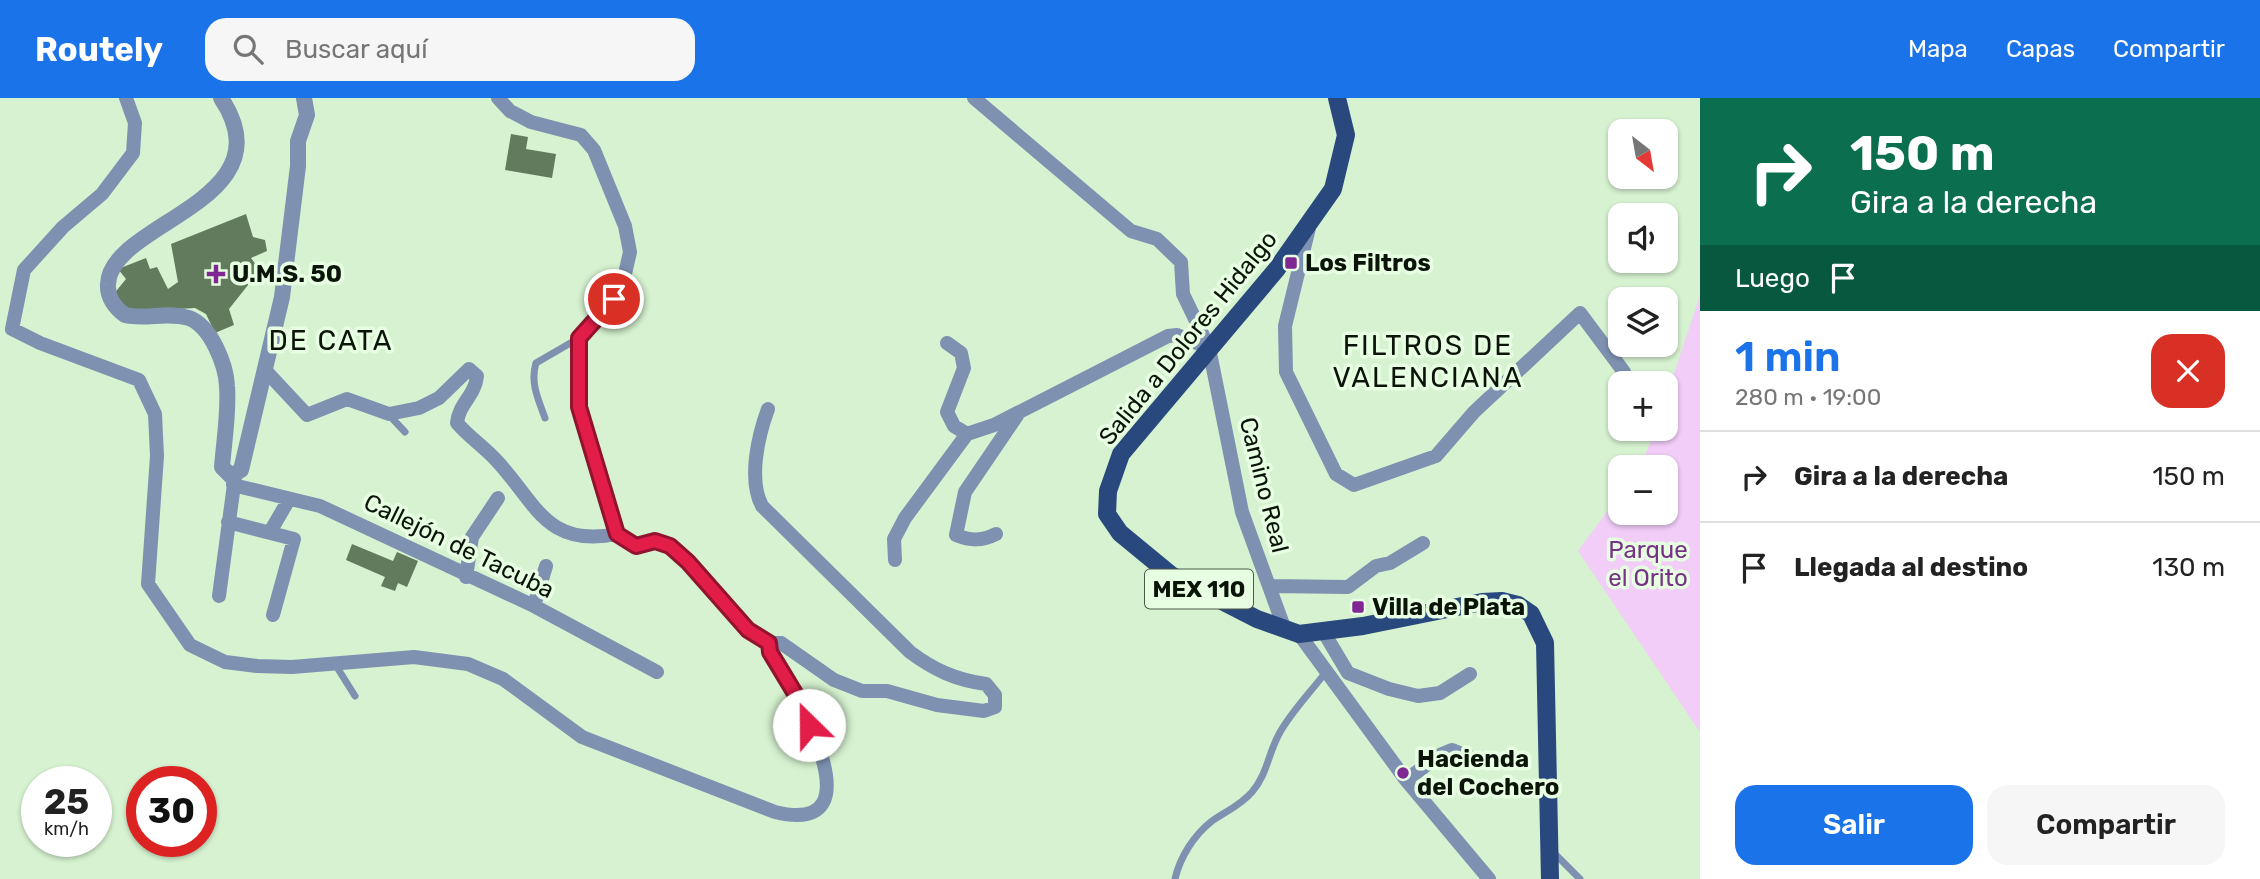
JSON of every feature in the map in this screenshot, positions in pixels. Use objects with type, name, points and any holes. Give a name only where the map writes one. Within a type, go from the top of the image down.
[{"type":"main road","name":"Salida a Dolores Hidalgo","points":[[1337,98],[1346,135],[1343,160],[1333,189],[1309,227],[1121,454],[1108,491],[1107,514],[1120,533],[1171,575],[1257,619],[1292,632],[1323,631],[1482,602],[1518,605],[1531,614],[1545,643],[1550,879]]},
{"type":"street","points":[[126,98],[135,123],[133,153],[102,194],[63,226],[24,270],[12,329],[40,344],[139,380],[155,414],[157,456],[148,584],[190,645],[225,662],[257,666],[414,657],[468,664],[503,679],[582,737],[775,812],[797,818],[816,811],[828,795],[828,772],[802,705],[770,652],[769,643]]},
{"type":"street","points":[[221,98],[231,113],[236,131],[234,151],[225,174],[208,195],[120,256],[108,276],[107,289],[111,302],[125,315],[171,315],[187,318],[203,328],[215,348],[227,385],[222,467],[226,475],[234,480]]},
{"type":"street","points":[[219,596],[234,480],[241,470],[282,297],[298,166],[298,141],[307,115],[304,98]]},
{"type":"street","points":[[498,98],[510,111],[531,122],[582,135],[594,150],[625,226],[630,252],[622,287],[579,338],[579,407],[617,534],[636,546],[655,541],[670,546],[688,562],[748,630],[769,643],[781,643],[834,680],[862,691],[887,691],[937,705],[984,711],[995,707],[995,695],[986,684],[960,680],[929,666],[910,652],[762,506],[755,494],[760,432],[768,409]]},
{"type":"street","name":"Camino Real","points":[[974,98],[1131,231],[1157,239],[1181,262],[1183,294],[1209,348],[1242,512],[1269,586],[1292,632],[1406,780],[1489,879]]},
{"type":"street","points":[[1309,227],[1285,326],[1286,372],[1336,474],[1343,481],[1354,485],[1436,456],[1474,412],[1580,313],[1586,317],[1623,371]]},
{"type":"street","points":[[895,559],[894,539],[905,517],[967,434],[1019,413],[1168,336],[1177,335],[1209,348]]},
{"type":"street","points":[[947,343],[961,353],[964,368],[947,412],[954,426],[967,434]]},
{"type":"street","points":[[265,370],[307,415],[347,399],[389,414],[419,408],[439,398],[468,369],[477,376],[475,389],[458,408],[457,423],[496,460],[530,505],[545,521],[571,533],[602,537],[617,534]]},
{"type":"street","points":[[996,534],[986,539],[967,539],[956,535],[965,492],[1019,413]]},
{"type":"street","name":"Callejón de Tacuba","points":[[234,480],[288,500],[320,506],[415,548],[466,577],[534,606],[656,672]]},
{"type":"street","points":[[466,577],[471,537],[498,498]]},
{"type":"street","points":[[270,532],[288,500]]},
{"type":"street","points":[[229,522],[294,539],[273,615]]},
{"type":"street","points":[[1269,586],[1348,587],[1376,566],[1390,563],[1423,543]]},
{"type":"street","points":[[534,606],[546,566]]},
{"type":"street","points":[[1323,631],[1348,673],[1388,689],[1418,696],[1440,693],[1470,674]]},
{"type":"street","points":[[1406,780],[1440,755],[1452,750],[1477,760]]},
{"type":"lane","points":[[545,418],[535,389],[533,373],[536,363],[579,338]]},
{"type":"lane","points":[[389,414],[405,432]]},
{"type":"lane","points":[[334,663],[355,695]]},
{"type":"lane","points":[[1175,879],[1178,864],[1191,843],[1212,821],[1237,806],[1252,792],[1264,775],[1279,734],[1325,673]]},
{"type":"lane","points":[[1548,847],[1580,879]]},
{"type":"green space","name":"Parque el Orito","points":[[1700,295],[1700,732],[1578,551],[1608,510],[1608,525],[1678,525],[1678,455],[1645,455],[1651,441],[1678,441],[1678,371],[1675,371]]},
{"type":"building","points":[[511,134],[528,137],[526,149],[556,154],[552,178],[505,170]]},
{"type":"building","name":"U.M.S. 50","points":[[246,214],[253,237],[265,240],[267,251],[251,258],[260,270],[229,309],[234,325],[215,333],[206,314],[195,308],[127,312],[113,295],[126,279],[118,269],[146,258],[150,269],[157,267],[168,289],[178,282],[171,244]]},
{"type":"building","points":[[352,544],[393,561],[397,552],[418,561],[407,587],[398,583],[395,591],[381,586],[385,577],[346,560]]},
{"type":"place","name":"Los Filtros","points":[[1291,263]]},
{"type":"place","name":"U.M.S. 50","points":[[216,274]]},
{"type":"place","name":"Villa de Plata","points":[[1358,607]]},
{"type":"place","name":"Hacienda del Cochero","points":[[1403,773]]},
{"type":"district","name":"DE CATA","points":[[331,340]]},
{"type":"district","name":"FILTROS DE VALENCIANA","points":[[1428,361]]},
{"type":"route","points":[[614,299],[579,338],[579,407],[617,534],[636,546],[655,541],[670,546],[688,562],[748,630],[769,643],[770,652],[802,705],[809,725]]}]
